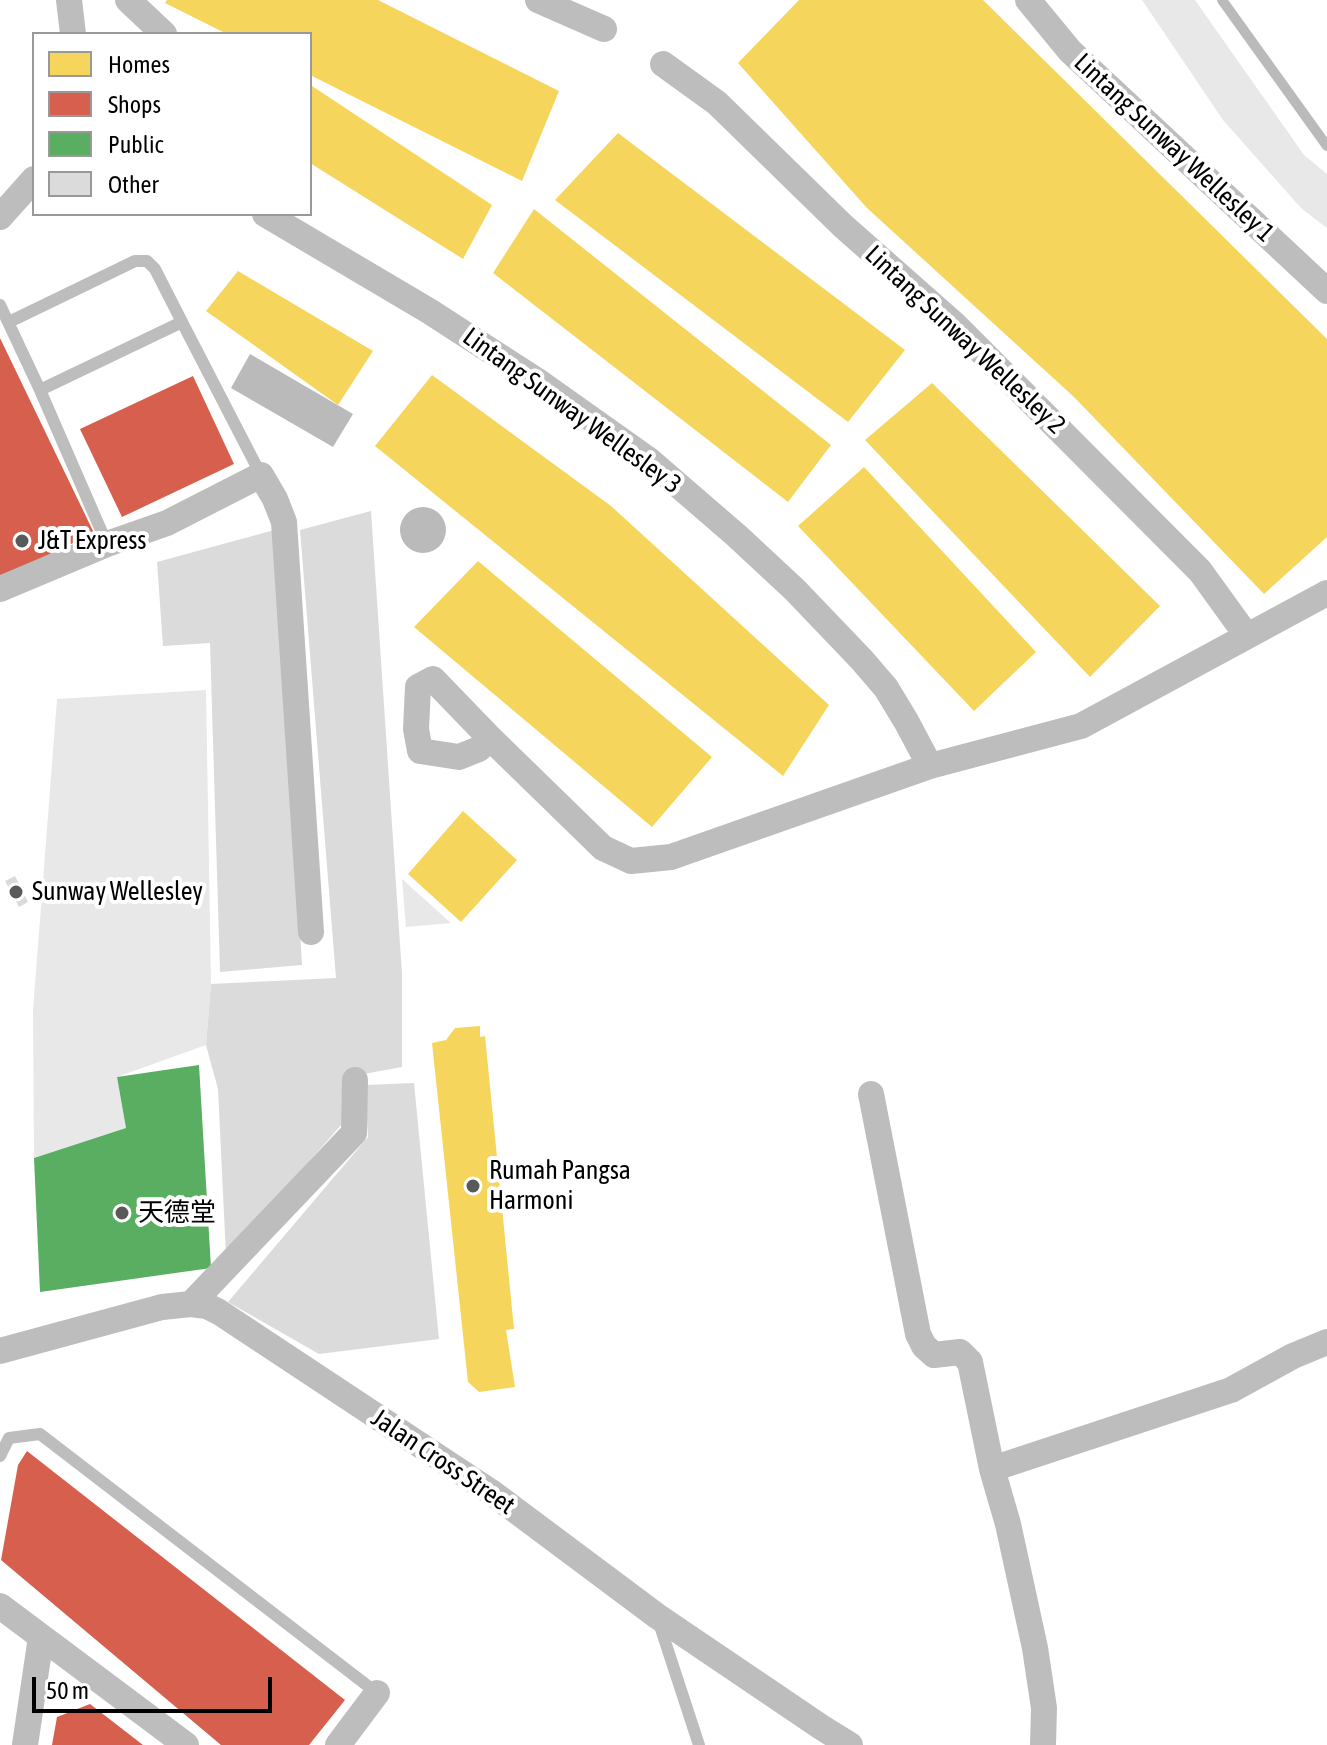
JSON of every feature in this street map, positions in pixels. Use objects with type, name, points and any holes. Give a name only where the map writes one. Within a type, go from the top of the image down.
[{"type":"street","points":[[69,0],[73,32]]},
{"type":"street","points":[[128,0],[162,32]]},
{"type":"street","points":[[538,0],[604,29]]},
{"type":"street","name":"Lintang Sunway Wellesley 1","points":[[1028,0],[1070,51],[1327,291]]},
{"type":"street","name":"Lintang Sunway Wellesley 2","points":[[663,64],[717,103],[843,226],[974,345],[1200,571],[1247,636]]},
{"type":"street","points":[[0,217],[32,181]]},
{"type":"street","name":"Lintang Sunway Wellesley 3","points":[[268,216],[429,311],[542,384],[649,460],[795,590],[862,660],[886,688],[930,766]]},
{"type":"street","points":[[0,589],[107,544],[167,523],[261,475],[284,522],[311,932]]},
{"type":"street","points":[[489,737],[603,848],[631,861],[671,857],[930,766],[1081,726],[1327,593]]},
{"type":"street","points":[[191,1304],[354,1133],[355,1080]]},
{"type":"street","points":[[871,1094],[918,1334],[924,1346],[934,1355],[960,1352],[970,1362],[1035,1648],[1044,1708],[1043,1745]]},
{"type":"street","name":"Jalan Cross Street","points":[[0,1351],[139,1312],[179,1304],[207,1306],[491,1492],[657,1616],[850,1745]]},
{"type":"street","points":[[992,1469],[1231,1390],[1293,1356],[1327,1342]]},
{"type":"street","points":[[0,1606],[186,1745]]},
{"type":"street","points":[[25,1745],[41,1637]]},
{"type":"street","points":[[338,1745],[377,1693]]},
{"type":"lane","points":[[9,322],[135,261],[147,261],[155,269],[261,475]]},
{"type":"lane","points":[[0,305],[107,544]]},
{"type":"lane","points":[[40,390],[182,322]]},
{"type":"lane","points":[[0,1456],[9,1438],[40,1434],[377,1693]]},
{"type":"lane","points":[[657,1616],[699,1745]]},
{"type":"shaded area","points":[[1142,0],[1195,0],[1304,155],[1327,174],[1327,228],[1301,208],[1223,120]]},
{"type":"shaded area","points":[[250,354],[353,414],[333,447],[231,388]]},
{"type":"shaded area","points":[[423,507],[439,514],[446,530],[439,546],[423,553],[407,546],[400,530],[407,514]]},
{"type":"shaded area","points":[[206,690],[211,984],[206,1045],[117,1077],[126,1128],[34,1158],[33,1010],[57,699]]},
{"type":"shaded area","points":[[402,879],[451,923],[406,927]]},
{"type":"building: Homes","points":[[167,0],[378,0],[559,91],[522,181],[312,76],[312,32],[223,32],[165,3]]},
{"type":"building: Homes","points":[[799,0],[983,0],[1327,339],[1327,537],[1264,594],[1074,397],[867,208],[738,63]]},
{"type":"building: Homes","points":[[312,86],[492,205],[463,259],[312,164]]},
{"type":"building: Homes","points":[[618,133],[905,350],[848,422],[555,200]]},
{"type":"building: Homes","points":[[534,209],[831,445],[788,502],[493,273]]},
{"type":"building: Homes","points":[[238,271],[373,351],[338,405],[206,311]]},
{"type":"building: Homes","points":[[432,375],[611,506],[829,705],[783,776],[375,446]]},
{"type":"building: Homes","points":[[932,383],[1160,606],[1090,677],[865,440]]},
{"type":"building: Homes","points":[[864,467],[1036,652],[974,711],[798,526]]},
{"type":"building: Homes","points":[[478,561],[712,757],[652,827],[414,627]]},
{"type":"building: Homes","points":[[463,811],[517,860],[461,922],[408,874]]},
{"type":"building: Homes","name":"Rumah Pangsa Harmoni","points":[[480,1026],[480,1037],[485,1036],[514,1329],[506,1330],[515,1387],[479,1392],[468,1382],[432,1043],[446,1040],[455,1028]]},
{"type":"building: Shops","points":[[0,338],[94,533],[0,578]]},
{"type":"building: Shops","points":[[193,376],[234,464],[122,517],[80,429]]},
{"type":"building: Shops","points":[[27,1451],[345,1700],[309,1745],[221,1745],[1,1560],[18,1465]]},
{"type":"building: Shops","points":[[90,1704],[143,1745],[52,1745],[57,1717]]},
{"type":"building: Public","name":"天德堂","points":[[199,1065],[211,1268],[40,1292],[34,1158],[126,1128],[117,1077]]},
{"type":"building: Other","points":[[371,511],[402,974],[402,1067],[342,1078],[342,1124],[226,1256],[218,1089],[206,1045],[211,984],[336,978],[300,530]]},
{"type":"building: Other","points":[[278,529],[302,965],[220,972],[210,643],[163,646],[157,562]]},
{"type":"building: Other","points":[[15,876],[28,902],[19,907],[5,881]]},
{"type":"building: Other","points":[[414,1083],[439,1339],[319,1354],[228,1302],[368,1137],[365,1085]]},
{"type":"waterway","points":[[1222,0],[1327,146]]},
{"type":"place","name":"J&T Express","points":[[22,541]]},
{"type":"place","name":"Sunway Wellesley","points":[[16,892]]},
{"type":"place","name":"Rumah Pangsa Harmoni","points":[[473,1186]]},
{"type":"place","name":"天德堂","points":[[122,1213]]}]
